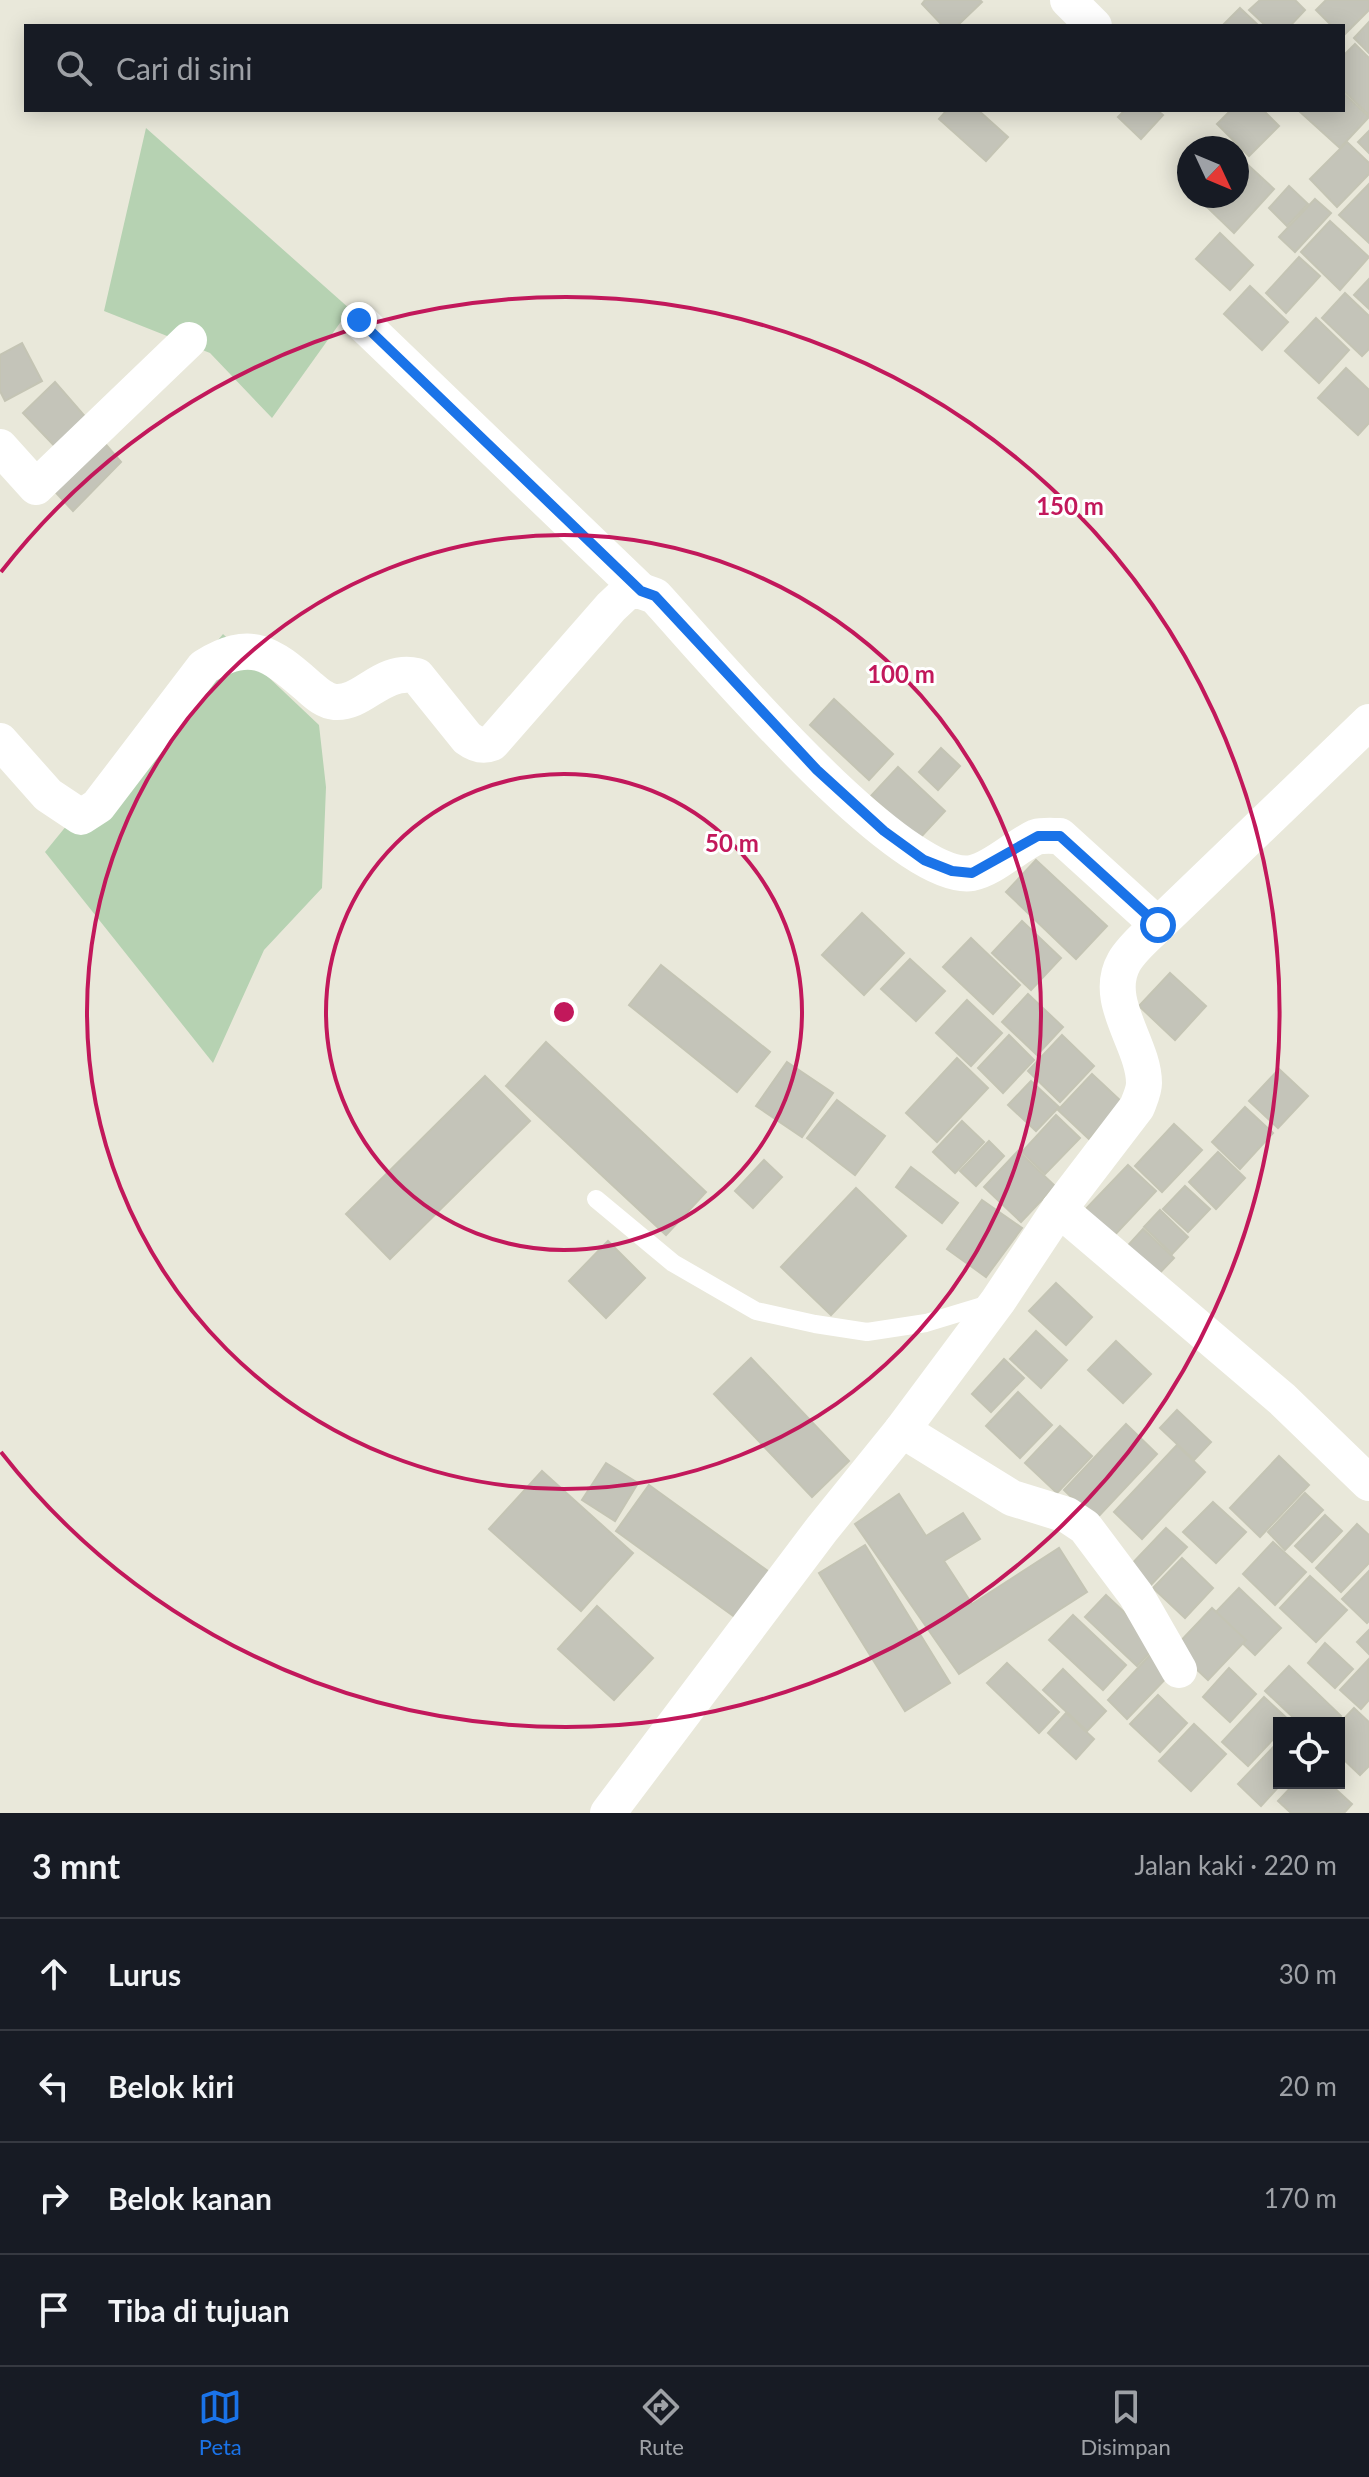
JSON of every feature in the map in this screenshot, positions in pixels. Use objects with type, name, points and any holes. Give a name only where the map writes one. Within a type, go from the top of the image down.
[{"type":"street","points":[[1068,0],[1092,24]]},
{"type":"street","points":[[359,320],[641,591]]},
{"type":"street","points":[[0,447],[36,487],[189,340]]},
{"type":"street","points":[[0,741],[48,795],[81,817],[98,806],[204,667],[222,656],[253,650],[272,657],[322,697],[335,702],[349,700],[383,679],[405,673],[417,676],[467,738],[474,744],[485,746],[492,743],[611,607],[628,591],[641,591],[655,596],[817,770],[884,831],[924,860],[952,871],[972,873],[1038,836],[1060,836],[1158,925]]},
{"type":"street","points":[[608,1813],[822,1529],[902,1430],[998,1301],[1059,1209],[1137,1107],[1145,1087],[1144,1071],[1124,1016],[1119,990],[1120,972],[1125,960],[1369,722]]},
{"type":"street","points":[[1059,1209],[1282,1399],[1369,1483]]},
{"type":"street","points":[[902,1430],[1012,1498],[1067,1515],[1085,1527],[1136,1595],[1179,1670]]},
{"type":"lane","points":[[596,1199],[673,1263],[756,1311],[867,1332],[926,1323],[998,1301]]},
{"type":"green space","points":[[146,128],[350,309],[272,418],[210,353],[104,311]]},
{"type":"green space","points":[[223,634],[319,725],[326,787],[322,888],[264,950],[213,1063],[45,852]]},
{"type":"building","points":[[925,0],[982,2],[959,24],[941,24],[922,4]]},
{"type":"building","points":[[1260,0],[1295,0],[1305,10],[1292,24],[1264,24],[1249,10]]},
{"type":"building","points":[[1326,0],[1369,0],[1369,10],[1345,34],[1345,24],[1330,24],[1316,10]]},
{"type":"building","points":[[1240,8],[1257,24],[1224,24]]},
{"type":"building","points":[[1369,22],[1369,53],[1354,38]]},
{"type":"building","points":[[1355,44],[1369,58],[1369,115],[1345,92],[1345,54]]},
{"type":"building","points":[[1345,95],[1369,117],[1340,148],[1300,112],[1345,112]]},
{"type":"building","points":[[945,112],[980,112],[1008,137],[986,161],[939,119]]},
{"type":"building","points":[[1123,112],[1159,112],[1163,115],[1141,139],[1118,117]]},
{"type":"building","points":[[1229,112],[1265,112],[1279,126],[1249,156],[1249,136],[1229,136],[1217,124]]},
{"type":"building","points":[[1369,131],[1369,153],[1358,142]]},
{"type":"building","points":[[1347,142],[1369,163],[1369,174],[1337,207],[1310,179]]},
{"type":"building","points":[[1249,166],[1274,189],[1234,233],[1208,208],[1249,208]]},
{"type":"building","points":[[1369,184],[1369,243],[1339,215]]},
{"type":"building","points":[[1289,186],[1308,204],[1287,226],[1269,208]]},
{"type":"building","points":[[1315,199],[1331,213],[1295,252],[1279,237]]},
{"type":"building","points":[[1330,221],[1369,257],[1340,290],[1301,252]]},
{"type":"building","points":[[1220,233],[1253,265],[1230,290],[1196,259]]},
{"type":"building","points":[[1299,257],[1320,276],[1286,313],[1266,293]]},
{"type":"building","points":[[1369,279],[1369,309],[1354,295]]},
{"type":"building","points":[[1250,286],[1288,322],[1262,350],[1224,314]]},
{"type":"building","points":[[1345,293],[1369,316],[1369,349],[1362,356],[1322,318]]},
{"type":"building","points":[[1316,318],[1349,350],[1319,383],[1285,351]]},
{"type":"building","points":[[22,343],[42,381],[5,401],[0,391],[0,355]]},
{"type":"building","points":[[1346,368],[1369,390],[1369,423],[1358,435],[1318,398]]},
{"type":"building","points":[[55,382],[95,428],[65,457],[23,413]]},
{"type":"building","points":[[95,432],[121,462],[73,511],[46,482]]},
{"type":"building","points":[[834,699],[893,754],[869,780],[810,725]]},
{"type":"building","points":[[941,748],[960,766],[938,790],[919,772]]},
{"type":"building","points":[[898,767],[945,811],[918,840],[871,796]]},
{"type":"building","points":[[1036,860],[1107,926],[1076,959],[1006,892]]},
{"type":"building","points":[[862,913],[904,953],[864,995],[822,955]]},
{"type":"building","points":[[1022,921],[1061,958],[1031,990],[992,953]]},
{"type":"building","points":[[971,938],[1020,985],[993,1014],[943,967]]},
{"type":"building","points":[[910,959],[945,991],[916,1021],[881,989]]},
{"type":"building","points":[[661,965],[770,1052],[737,1092],[629,1005]]},
{"type":"building","points":[[1170,973],[1206,1006],[1175,1040],[1139,1006]]},
{"type":"building","points":[[1028,994],[1063,1027],[1037,1055],[1002,1022]]},
{"type":"building","points":[[967,1000],[1002,1033],[971,1066],[936,1033]]},
{"type":"building","points":[[1009,1035],[1034,1060],[1003,1093],[978,1068]]},
{"type":"building","points":[[1062,1035],[1094,1066],[1060,1102],[1028,1071]]},
{"type":"building","points":[[546,1042],[706,1192],[666,1235],[506,1086]]},
{"type":"building","points":[[957,1058],[988,1088],[937,1142],[906,1113]]},
{"type":"building","points":[[787,1062],[833,1093],[802,1137],[756,1106]]},
{"type":"building","points":[[1279,1069],[1308,1096],[1278,1128],[1249,1101]]},
{"type":"building","points":[[1092,1074],[1123,1103],[1089,1139],[1058,1110]]},
{"type":"building","points":[[485,1076],[530,1121],[390,1259],[346,1214]]},
{"type":"building","points":[[1031,1081],[1059,1107],[1036,1131],[1008,1105]]},
{"type":"building","points":[[837,1100],[885,1136],[855,1175],[807,1138]]},
{"type":"building","points":[[1245,1107],[1273,1133],[1240,1169],[1212,1142]]},
{"type":"building","points":[[1056,1115],[1080,1138],[1045,1174],[1022,1152]]},
{"type":"building","points":[[962,1121],[984,1142],[955,1173],[933,1152]]},
{"type":"building","points":[[1174,1124],[1202,1150],[1162,1192],[1135,1166]]},
{"type":"building","points":[[989,1141],[1004,1156],[976,1186],[960,1171]]},
{"type":"building","points":[[1018,1151],[1055,1186],[1021,1222],[984,1187]]},
{"type":"building","points":[[1218,1152],[1245,1178],[1216,1209],[1189,1182]]},
{"type":"building","points":[[764,1160],[782,1177],[753,1208],[735,1191]]},
{"type":"building","points":[[1128,1165],[1156,1191],[1109,1241],[1081,1214]]},
{"type":"building","points":[[911,1167],[958,1203],[942,1223],[896,1187]]},
{"type":"building","points":[[1185,1186],[1210,1209],[1188,1232],[1163,1209]]},
{"type":"building","points":[[856,1188],[906,1236],[831,1315],[781,1267]]},
{"type":"building","points":[[982,1200],[1022,1228],[986,1277],[947,1249]]},
{"type":"building","points":[[1160,1210],[1188,1237],[1172,1254],[1144,1227]]},
{"type":"building","points":[[1143,1229],[1174,1258],[1153,1280],[1123,1251]]},
{"type":"building","points":[[608,1241],[645,1278],[606,1318],[569,1281]]},
{"type":"building","points":[[1056,1283],[1092,1317],[1066,1345],[1029,1311]]},
{"type":"building","points":[[1036,1331],[1067,1360],[1041,1388],[1010,1359]]},
{"type":"building","points":[[1116,1341],[1151,1374],[1123,1403],[1088,1370]]},
{"type":"building","points":[[751,1358],[849,1461],[812,1497],[714,1394]]},
{"type":"building","points":[[1004,1359],[1024,1378],[991,1412],[972,1394]]},
{"type":"building","points":[[1018,1392],[1052,1425],[1020,1458],[986,1426]]},
{"type":"building","points":[[1177,1410],[1211,1442],[1194,1460],[1160,1428]]},
{"type":"building","points":[[1126,1424],[1157,1454],[1095,1520],[1064,1490]]},
{"type":"building","points":[[1060,1426],[1092,1456],[1057,1493],[1025,1463]]},
{"type":"building","points":[[1177,1445],[1205,1472],[1142,1539],[1114,1512]]},
{"type":"building","points":[[1279,1456],[1309,1485],[1260,1537],[1230,1508]]},
{"type":"building","points":[[606,1463],[638,1483],[615,1521],[582,1500]]},
{"type":"building","points":[[542,1471],[633,1553],[581,1611],[489,1529]]},
{"type":"building","points":[[649,1485],[772,1574],[739,1620],[616,1531]]},
{"type":"building","points":[[1305,1493],[1323,1510],[1285,1550],[1268,1532]]},
{"type":"building","points":[[899,1494],[926,1536],[963,1513],[980,1539],[944,1561],[972,1604],[1059,1548],[1087,1592],[959,1674],[855,1524]]},
{"type":"building","points":[[1213,1502],[1246,1532],[1216,1563],[1183,1532]]},
{"type":"building","points":[[1325,1515],[1342,1531],[1312,1562],[1295,1546]]},
{"type":"building","points":[[1357,1524],[1369,1535],[1369,1563],[1341,1592],[1316,1568]]},
{"type":"building","points":[[1166,1528],[1187,1547],[1147,1589],[1126,1570]]},
{"type":"building","points":[[1273,1542],[1306,1572],[1275,1605],[1243,1574]]},
{"type":"building","points":[[865,1545],[950,1683],[905,1711],[819,1573]]},
{"type":"building","points":[[1182,1558],[1213,1588],[1185,1618],[1153,1588]]},
{"type":"building","points":[[1369,1571],[1369,1621],[1367,1623],[1342,1599]]},
{"type":"building","points":[[1310,1576],[1347,1610],[1316,1642],[1280,1608]]},
{"type":"building","points":[[1239,1588],[1281,1628],[1255,1655],[1213,1615]]},
{"type":"building","points":[[1106,1595],[1158,1644],[1137,1666],[1085,1617]]},
{"type":"building","points":[[597,1606],[653,1658],[614,1700],[558,1649]]},
{"type":"building","points":[[1212,1608],[1246,1640],[1208,1680],[1174,1648]]},
{"type":"building","points":[[1073,1615],[1126,1665],[1103,1690],[1049,1640]]},
{"type":"building","points":[[1369,1630],[1369,1654],[1357,1642]]},
{"type":"building","points":[[1325,1643],[1353,1669],[1335,1688],[1308,1663]]},
{"type":"building","points":[[1153,1652],[1173,1671],[1127,1719],[1108,1700]]},
{"type":"building","points":[[1368,1660],[1369,1700],[1361,1709],[1340,1690]]},
{"type":"building","points":[[1007,1663],[1059,1712],[1039,1733],[987,1683]]},
{"type":"building","points":[[1289,1666],[1341,1716],[1293,1717],[1265,1691]]},
{"type":"building","points":[[1229,1668],[1256,1694],[1230,1722],[1203,1697]]},
{"type":"building","points":[[1063,1669],[1106,1711],[1087,1731],[1043,1690]]},
{"type":"building","points":[[1158,1695],[1187,1723],[1160,1752],[1130,1724]]},
{"type":"building","points":[[1264,1697],[1286,1717],[1273,1717],[1273,1739],[1248,1766],[1222,1742]]},
{"type":"building","points":[[1354,1708],[1369,1722],[1369,1766],[1360,1775],[1345,1761],[1345,1718]]},
{"type":"building","points":[[1066,1713],[1094,1739],[1076,1759],[1048,1733]]},
{"type":"building","points":[[1194,1724],[1226,1754],[1191,1791],[1159,1761]]},
{"type":"building","points":[[1273,1747],[1273,1789],[1277,1789],[1261,1806],[1238,1784]]},
{"type":"building","points":[[1289,1789],[1336,1789],[1352,1804],[1344,1813],[1291,1813],[1278,1801]]},
{"type":"route","points":[[359,320],[641,591],[655,596],[817,770],[884,831],[924,860],[952,871],[972,873],[1038,836],[1060,836],[1158,925]]}]
